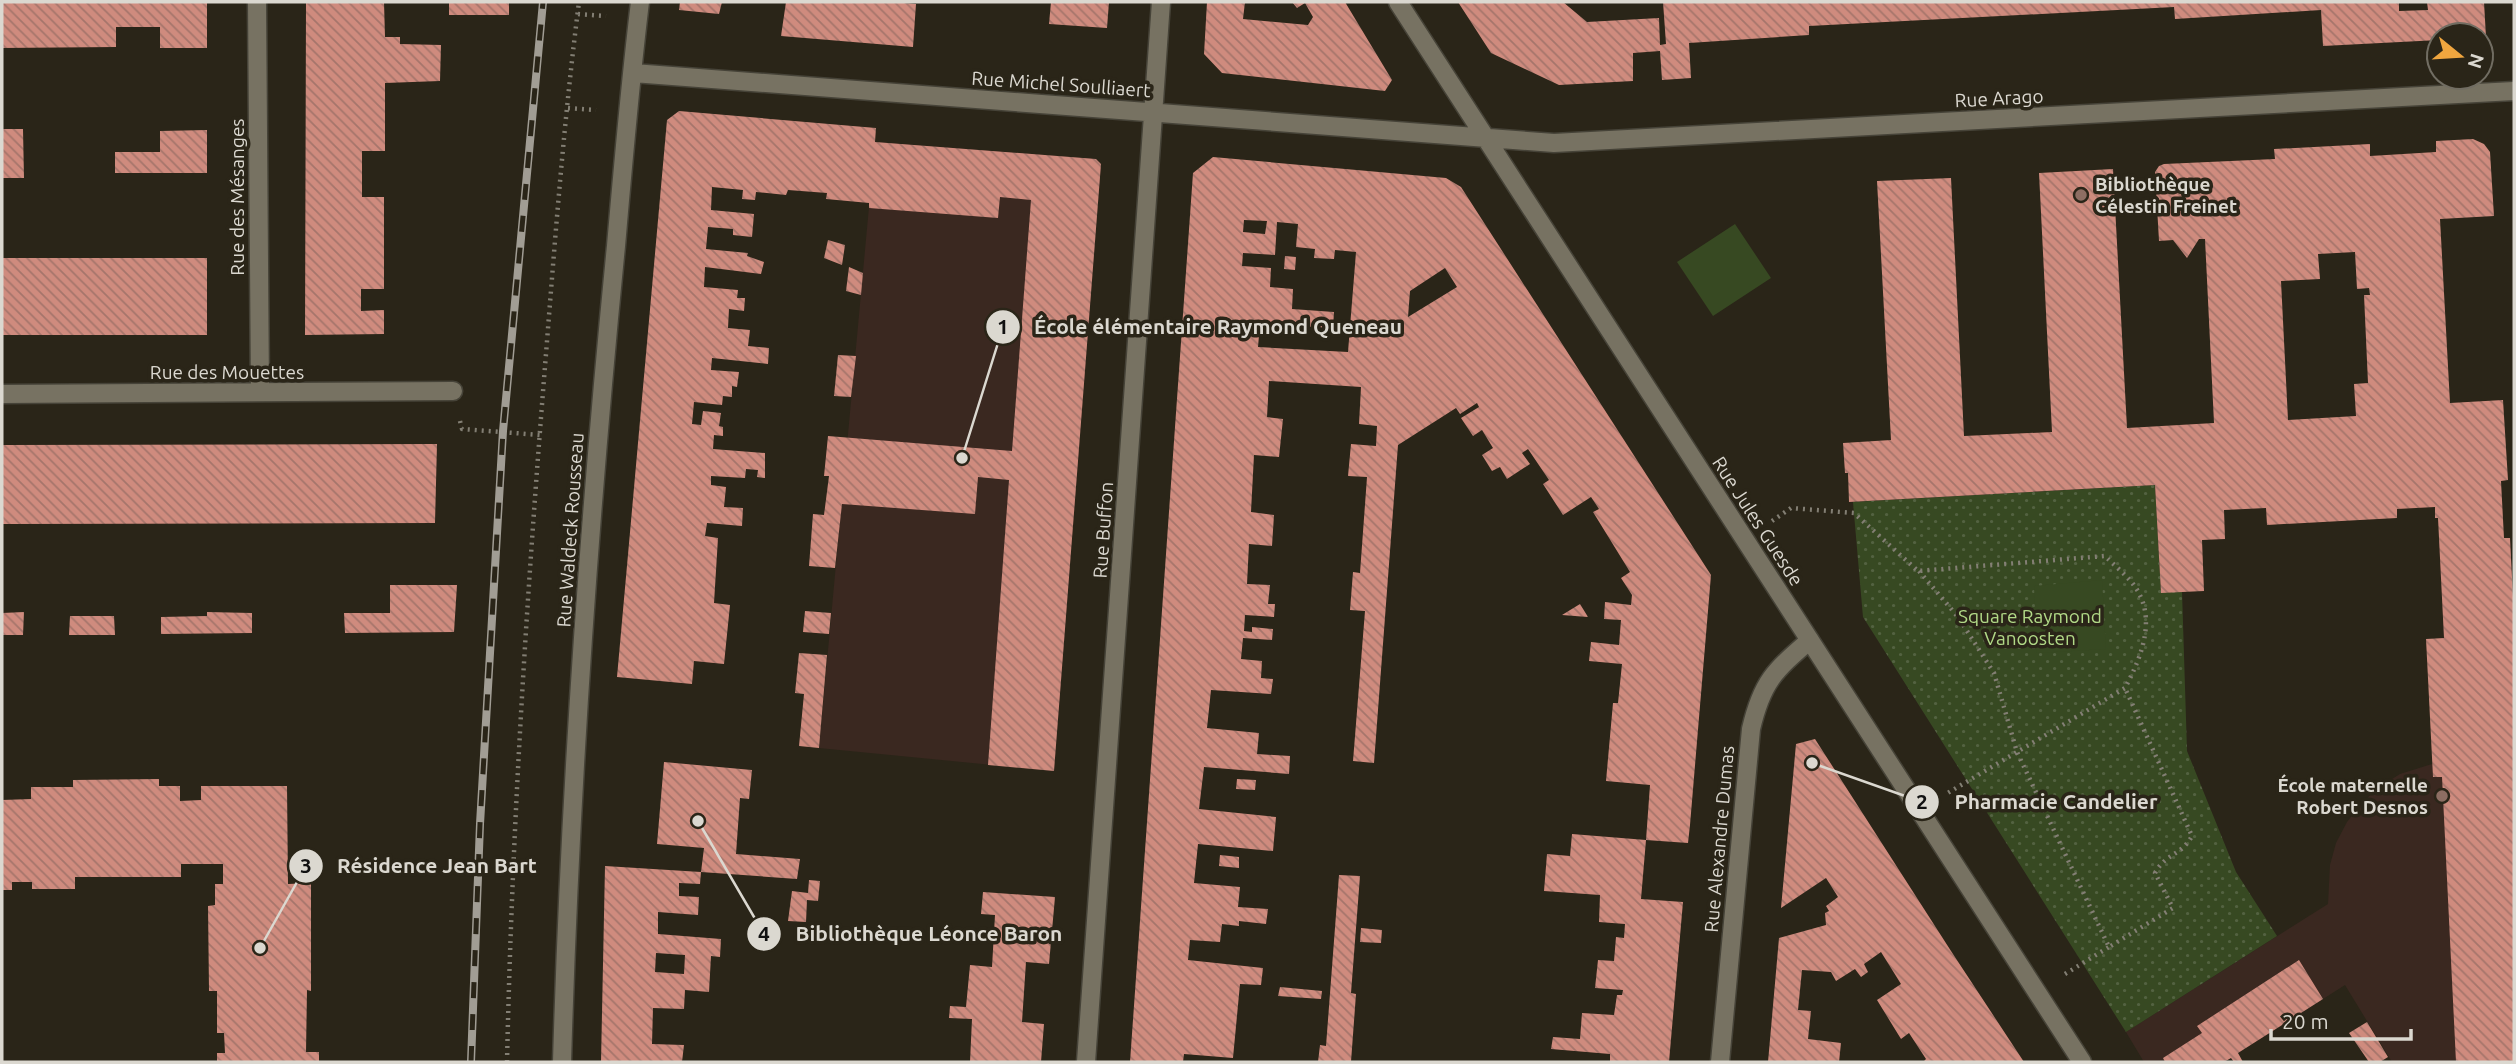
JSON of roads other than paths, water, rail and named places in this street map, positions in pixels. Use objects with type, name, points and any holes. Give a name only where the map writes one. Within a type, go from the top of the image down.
[{"type":"street","name":"Rue des Mésanges","points":[[257,2],[260,392]]},
{"type":"street","name":"Rue Waldeck Rousseau","points":[[562,1062],[571,832],[586,590],[609,312],[640,2]]},
{"type":"street","name":"Rue Buffon","points":[[1086,1062],[1161,2]]},
{"type":"street","name":"Rue Jules Guesde","points":[[1398,2],[2082,1062]]},
{"type":"street","name":"Rue Michel Soulliaert","points":[[633,73],[1485,136]]},
{"type":"street","name":"Rue Arago","points":[[1485,136],[1554,143],[2514,91]]},
{"type":"street","name":"Rue des Mouettes","points":[[2,394],[453,391]]},
{"type":"street","name":"Rue Alexandre Dumas","points":[[1720,1062],[1751,729],[1760,694],[1768,680],[1778,667],[1810,640]]},
{"type":"railway","points":[[471,1062],[480,824],[503,431],[543,2]]},
{"type":"place","name":"Bibliothèque Célestin Freinet","points":[[2081,195]]},
{"type":"place","name":"École élémentaire Raymond Queneau","points":[[962,458]]},
{"type":"place","name":"Pharmacie Candelier","points":[[1812,763]]},
{"type":"place","name":"École maternelle Robert Desnos","points":[[2442,796]]},
{"type":"place","name":"Bibliothèque Léonce Baron","points":[[698,821]]},
{"type":"place","name":"Résidence Jean Bart","points":[[260,948]]},
{"type":"park label","name":"Square Raymond Vanoosten","points":[[2030,627]]}]
